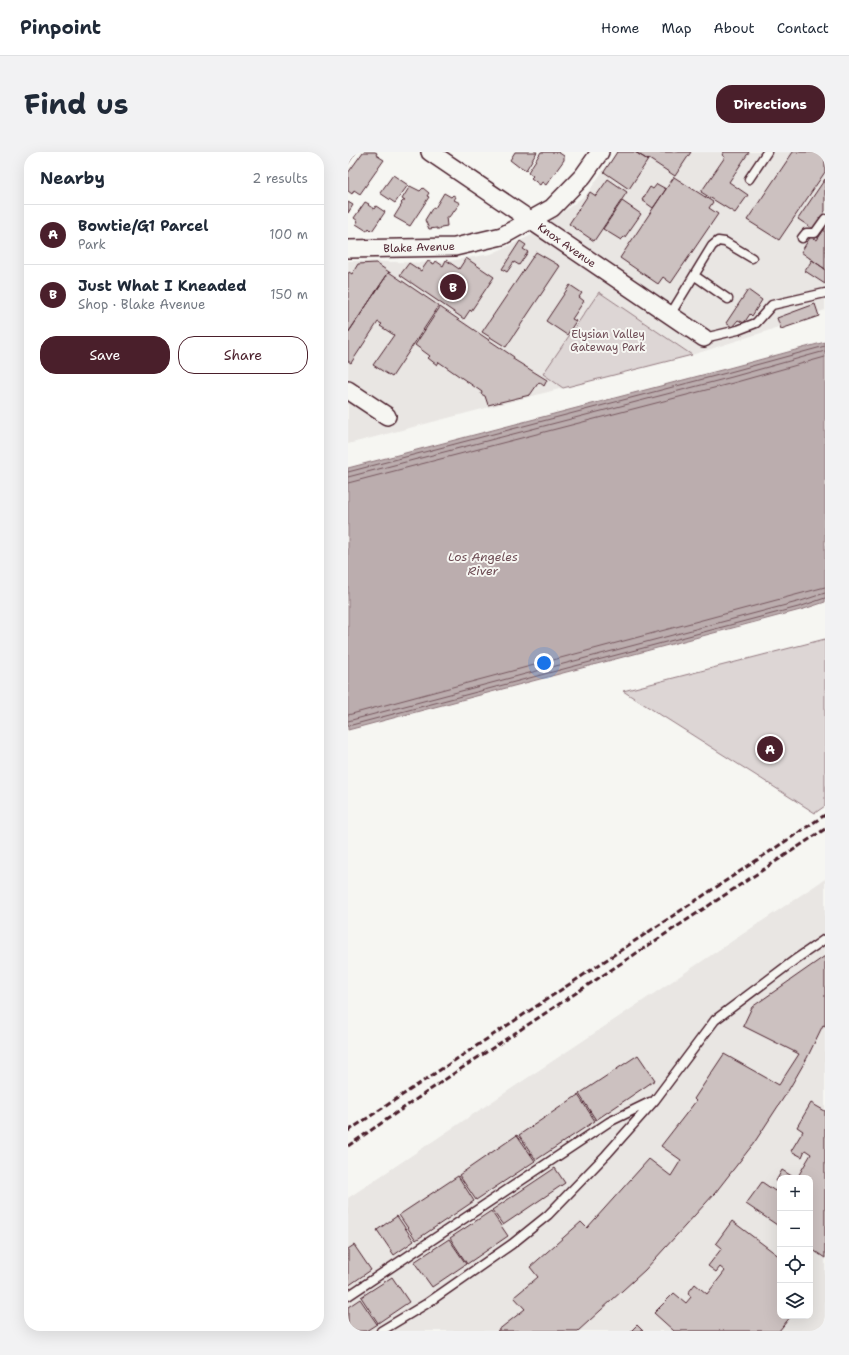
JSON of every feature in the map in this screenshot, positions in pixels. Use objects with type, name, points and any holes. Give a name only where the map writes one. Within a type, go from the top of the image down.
[{"type":"street","name":"Knox Avenue","points":[[430,152],[704,338]]},
{"type":"street","name":"Blake Avenue","points":[[348,249],[455,247],[502,236],[552,208],[583,176],[600,152]]},
{"type":"street","points":[[348,390],[387,416]]},
{"type":"lane","points":[[749,179],[767,152]]},
{"type":"lane","points":[[802,238],[806,232],[816,233],[825,219]]},
{"type":"lane","points":[[670,315],[712,246],[718,241],[725,242],[752,258]]},
{"type":"lane","points":[[695,276],[728,299]]},
{"type":"lane","points":[[704,338],[738,330],[756,323],[772,305],[825,293]]},
{"type":"lane","points":[[381,1331],[426,1304],[512,1244],[548,1216],[606,1155],[654,1100],[715,1020],[825,939]]},
{"type":"lane","points":[[348,1296],[609,1122],[654,1100]]},
{"type":"shaded area","points":[[616,152],[825,152],[825,310],[764,332],[692,355],[599,292],[543,374],[563,388],[348,444],[348,261],[437,263],[491,254],[532,235],[587,194]]},
{"type":"shaded area","points":[[825,879],[825,1331],[348,1331],[348,1198]]},
{"type":"green space","name":"Elysian Valley Gateway Park","points":[[599,292],[692,355],[563,388],[543,374]]},
{"type":"green space","points":[[825,639],[825,806],[815,813],[623,691]]},
{"type":"water","name":"Los Angeles River","points":[[825,342],[825,602],[804,609],[348,730],[348,468]]},
{"type":"building","points":[[348,152],[356,152],[348,164]]},
{"type":"building","points":[[363,152],[375,152],[377,153],[376,155],[384,160],[360,194],[354,190],[352,194],[348,191],[348,173]]},
{"type":"building","points":[[515,152],[537,152],[526,170],[510,160]]},
{"type":"building","points":[[541,152],[558,152],[564,156],[564,160],[546,185],[542,182],[540,185],[531,178],[533,176],[528,172]]},
{"type":"building","points":[[617,152],[635,152],[648,160],[629,189],[604,172]]},
{"type":"building","points":[[635,152],[691,152],[675,176],[649,159],[648,160]]},
{"type":"building","points":[[724,152],[749,152],[729,182],[748,195],[735,213],[701,192],[725,157],[722,155]]},
{"type":"building","points":[[793,152],[825,152],[825,172],[779,240],[747,220]]},
{"type":"building","points":[[393,175],[408,185],[395,203],[380,193]]},
{"type":"building","points":[[674,177],[713,202],[709,208],[718,214],[671,283],[663,277],[658,284],[620,258]]},
{"type":"building","points":[[608,179],[627,192],[594,241],[569,224],[590,192],[596,196]]},
{"type":"building","points":[[825,179],[825,211],[813,229],[798,219]]},
{"type":"building","points":[[657,184],[666,189],[653,208],[642,200],[650,187],[653,189]]},
{"type":"building","points":[[410,186],[420,191],[423,188],[429,193],[427,196],[429,197],[410,226],[394,217],[402,204],[401,203],[405,201],[402,199]]},
{"type":"building","points":[[444,193],[451,197],[453,195],[456,197],[454,200],[460,203],[449,217],[446,217],[447,226],[441,227],[441,229],[429,229],[425,220],[433,207],[435,208]]},
{"type":"building","points":[[622,201],[641,214],[625,237],[621,240],[603,229]]},
{"type":"building","points":[[348,202],[353,205],[348,213]]},
{"type":"building","points":[[365,202],[374,209],[376,206],[385,212],[372,231],[369,228],[367,231],[356,224],[358,221],[354,218]]},
{"type":"building","points":[[825,228],[825,269],[801,252],[811,236],[817,240]]},
{"type":"building","points":[[520,241],[526,245],[523,249],[528,252],[519,265],[514,262],[507,272],[502,269]]},
{"type":"building","points":[[536,252],[560,266],[506,347],[482,332]]},
{"type":"building","points":[[466,258],[494,277],[464,319],[400,275],[409,263],[421,271],[428,261],[434,264],[436,261],[443,266],[446,260],[459,269]]},
{"type":"building","points":[[812,260],[825,269],[825,284],[805,271]]},
{"type":"building","points":[[376,263],[389,272],[348,333],[348,274],[349,272],[352,274],[358,264]]},
{"type":"building","points":[[389,272],[439,306],[392,377],[373,365],[394,335],[380,326],[382,324],[378,322],[351,363],[348,361],[348,333]]},
{"type":"building","points":[[570,285],[582,293],[579,297],[584,301],[572,319],[576,321],[567,335],[546,321]]},
{"type":"building","points":[[748,290],[762,300],[752,316],[750,314],[744,323],[738,320],[732,327],[726,323]]},
{"type":"building","points":[[815,304],[819,316],[781,329],[777,318]]},
{"type":"building","points":[[440,307],[514,357],[513,359],[547,380],[544,386],[539,382],[530,395],[488,405],[485,396],[481,394],[482,392],[439,362],[437,365],[428,358],[430,356],[415,345]]},
{"type":"building","points":[[825,956],[825,1026],[823,1025],[807,1058],[788,1091],[754,1143],[715,1193],[645,1270],[578,1331],[497,1331],[525,1309],[514,1297],[538,1277],[530,1267],[581,1222],[587,1228],[649,1159],[671,1176],[681,1160],[661,1146],[696,1101],[694,1099],[724,1054],[779,1085],[799,1054],[743,1026],[752,1007]]},
{"type":"building","points":[[638,1055],[655,1080],[596,1120],[579,1094]]},
{"type":"building","points":[[578,1095],[595,1121],[536,1160],[519,1135]]},
{"type":"building","points":[[811,1103],[825,1111],[825,1258],[813,1250],[813,1175],[799,1175],[811,1154],[805,1150],[802,1157],[791,1151],[803,1131],[797,1127]]},
{"type":"building","points":[[517,1135],[535,1161],[476,1200],[459,1175]]},
{"type":"building","points":[[555,1168],[565,1183],[503,1225],[492,1210]]},
{"type":"building","points":[[782,1170],[790,1175],[779,1175]]},
{"type":"building","points":[[458,1176],[474,1201],[416,1240],[399,1215]]},
{"type":"building","points":[[762,1182],[775,1191],[777,1188],[777,1225],[746,1204]]},
{"type":"building","points":[[491,1211],[508,1236],[467,1264],[450,1238]]},
{"type":"building","points":[[397,1216],[414,1241],[394,1255],[377,1230]]},
{"type":"building","points":[[732,1221],[777,1255],[777,1319],[789,1319],[779,1331],[674,1331],[654,1313],[674,1293],[686,1303],[691,1297],[688,1293],[695,1284],[707,1294],[725,1271],[720,1267],[716,1272],[708,1266],[722,1248],[716,1243]]},
{"type":"building","points":[[449,1239],[466,1264],[432,1287],[414,1262]]},
{"type":"building","points":[[354,1245],[371,1270],[348,1286],[348,1249]]},
{"type":"building","points":[[392,1277],[409,1302],[378,1323],[361,1297]]},
{"type":"building","points":[[360,1299],[377,1324],[366,1331],[348,1331],[348,1307]]},
{"type":"building","points":[[637,1325],[643,1331],[631,1331]]},
{"type":"railway","points":[[348,1131],[825,815]]},
{"type":"railway","points":[[348,1146],[456,1072],[825,829]]},
{"type":"place","name":"Just What I Kneaded","points":[[453,287]]},
{"type":"place","name":"Bowtie/G1 Parcel","points":[[770,749]]}]
